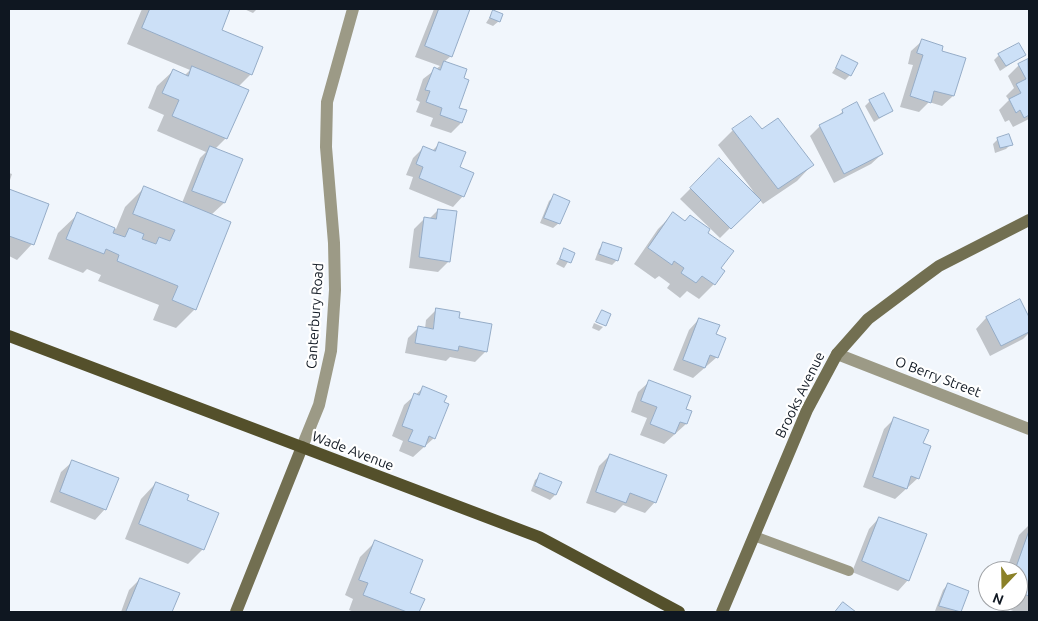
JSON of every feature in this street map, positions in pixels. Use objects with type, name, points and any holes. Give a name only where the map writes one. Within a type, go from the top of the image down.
[{"type":"main road","name":"Brooks Avenue","points":[[722,612],[807,410],[837,354],[868,320],[924,276],[939,266],[1029,220]]},
{"type":"main road","name":"Wade Avenue","points":[[9,336],[539,537],[679,612]]},
{"type":"main road","name":"Canterbury Road","points":[[236,612],[302,447]]},
{"type":"street","name":"Canterbury Road","points":[[302,447],[319,405],[331,351],[335,280],[326,147],[327,102],[353,9]]},
{"type":"street","name":"O Berry Street","points":[[837,354],[1029,429]]},
{"type":"lane","points":[[754,536],[849,571]]},
{"type":"building","points":[[150,9],[230,9],[222,30],[263,47],[252,75],[142,28]]},
{"type":"building","points":[[439,9],[470,9],[452,57],[425,46]]},
{"type":"building","points":[[493,10],[503,14],[500,22],[490,18]]},
{"type":"building","points":[[922,39],[943,46],[942,51],[966,58],[954,96],[934,91],[931,103],[910,96],[923,55],[917,53]]},
{"type":"building","points":[[1019,43],[1026,55],[1006,66],[998,54]]},
{"type":"building","points":[[842,55],[858,63],[851,76],[836,68]]},
{"type":"building","points":[[1028,59],[1029,115],[1024,118],[1020,110],[1016,113],[1009,99],[1021,93],[1016,84],[1026,79],[1018,64]]},
{"type":"building","points":[[444,61],[467,69],[464,78],[469,80],[459,108],[467,110],[462,123],[440,115],[442,108],[426,102],[430,91],[425,90],[434,67],[440,70]]},
{"type":"building","points":[[192,66],[249,90],[227,139],[172,116],[179,100],[162,93],[173,69],[188,76]]},
{"type":"building","points":[[884,93],[893,111],[879,118],[869,100]]},
{"type":"building","points":[[857,102],[883,154],[844,174],[819,125],[843,113],[842,110]]},
{"type":"building","points":[[751,116],[762,129],[778,118],[814,165],[778,189],[732,129]]},
{"type":"building","points":[[1009,134],[1013,145],[1000,148],[997,138]]},
{"type":"building","points":[[439,142],[466,152],[460,167],[474,173],[464,197],[419,178],[423,167],[416,164],[423,146],[435,151]]},
{"type":"building","points":[[210,146],[243,159],[225,203],[192,191]]},
{"type":"building","points":[[719,158],[761,200],[731,229],[690,188]]},
{"type":"building","points":[[144,186],[231,222],[196,310],[172,300],[178,286],[117,261],[119,255],[106,249],[104,254],[66,239],[77,212],[115,228],[113,233],[125,237],[129,228],[144,234],[142,239],[156,244],[159,237],[170,241],[175,230],[133,214]]},
{"type":"building","points":[[9,189],[49,204],[34,245],[9,236]]},
{"type":"building","points":[[554,194],[570,201],[560,224],[544,218]]},
{"type":"building","points":[[438,209],[457,211],[450,262],[419,257],[424,217],[436,219]]},
{"type":"building","points":[[673,212],[685,221],[690,215],[710,229],[708,233],[734,251],[721,268],[725,271],[715,285],[702,276],[696,283],[681,273],[684,268],[674,261],[672,265],[648,248]]},
{"type":"building","points":[[603,242],[622,248],[618,261],[599,254]]},
{"type":"building","points":[[564,248],[575,253],[571,263],[560,259]]},
{"type":"building","points":[[1020,299],[1029,317],[1029,332],[1001,346],[986,317]]},
{"type":"building","points":[[436,308],[460,312],[459,318],[492,324],[487,352],[459,346],[458,351],[415,343],[418,326],[433,329]]},
{"type":"building","points":[[602,310],[611,314],[606,326],[596,322]]},
{"type":"building","points":[[699,318],[720,325],[716,334],[726,338],[718,358],[710,355],[705,368],[683,360]]},
{"type":"building","points":[[649,380],[691,396],[686,409],[692,411],[687,424],[680,422],[675,434],[650,424],[657,407],[641,401]]},
{"type":"building","points":[[423,386],[447,396],[444,402],[449,404],[435,439],[429,436],[425,447],[408,441],[413,430],[402,426],[414,393],[419,395]]},
{"type":"building","points":[[894,417],[929,430],[923,443],[931,446],[919,479],[911,476],[907,489],[873,477]]},
{"type":"building","points":[[610,454],[667,475],[656,503],[630,493],[626,503],[596,492]]},
{"type":"building","points":[[72,460],[119,478],[106,510],[60,492]]},
{"type":"building","points":[[540,473],[562,482],[556,495],[535,486]]},
{"type":"building","points":[[156,482],[189,495],[187,500],[219,513],[204,550],[139,524]]},
{"type":"building","points":[[879,517],[927,534],[909,581],[862,561]]},
{"type":"building","points":[[1029,531],[1029,596],[1028,561],[1018,561]]},
{"type":"building","points":[[375,540],[423,560],[410,593],[425,599],[419,612],[407,612],[363,595],[368,583],[359,580]]},
{"type":"building","points":[[140,578],[180,593],[172,612],[126,612]]},
{"type":"building","points":[[948,583],[969,591],[961,612],[939,606]]},
{"type":"building","points":[[843,602],[856,612],[835,612]]}]
